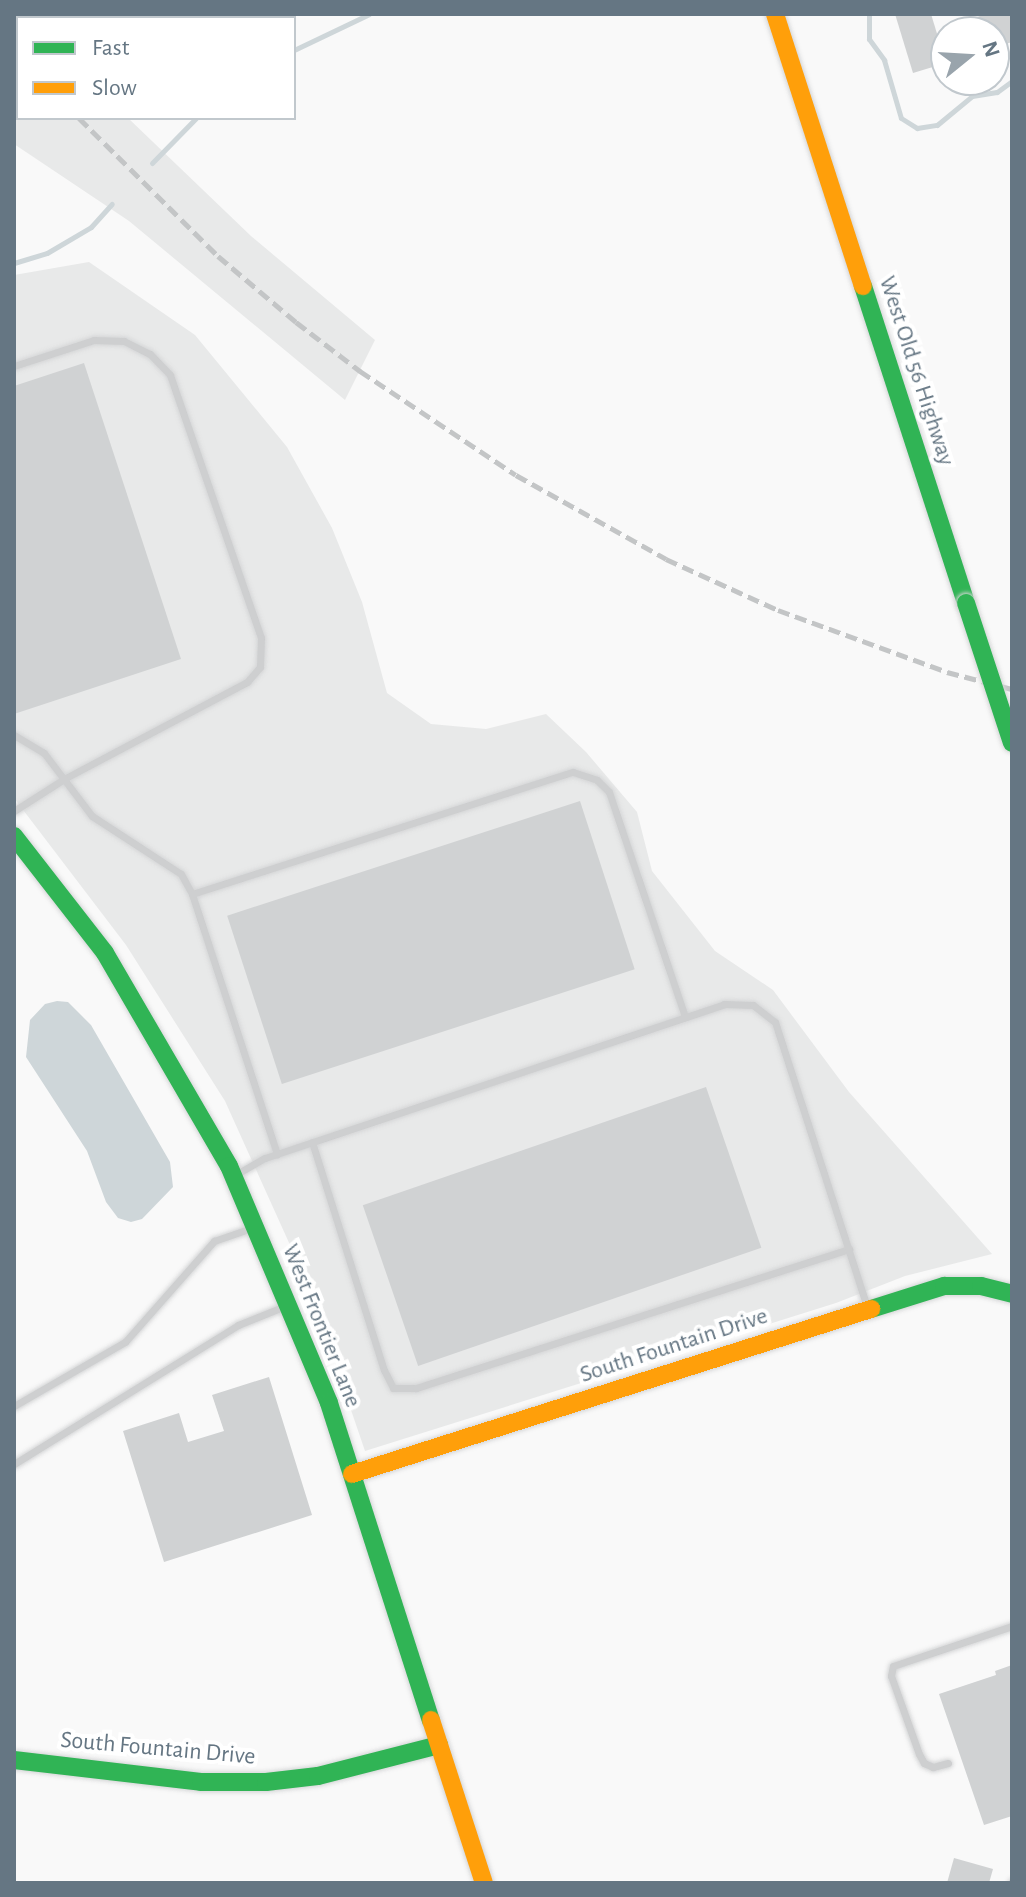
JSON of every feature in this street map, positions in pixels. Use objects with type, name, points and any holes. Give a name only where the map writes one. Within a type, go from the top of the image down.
[{"type":"main road","name":"West Old 56 Highway","points":[[775,14],[1012,743]]},
{"type":"main road","name":"West Frontier Lane","points":[[14,836],[105,953],[233,1176],[329,1403],[484,1883]]},
{"type":"main road","name":"South Fountain Drive","points":[[352,1474],[944,1286],[981,1286],[1012,1294]]},
{"type":"main road","name":"South Fountain Drive","points":[[15,1764],[201,1782],[266,1782],[318,1776],[439,1745]]},
{"type":"lane","points":[[14,366],[94,340],[124,341],[150,354],[170,375],[261,638],[260,667],[247,682],[64,779],[14,811]]},
{"type":"lane","points":[[14,735],[44,753],[92,816],[181,874],[192,894],[277,1154]]},
{"type":"lane","points":[[192,894],[573,772],[597,780],[609,792],[685,1017]]},
{"type":"lane","points":[[233,1176],[277,1154],[724,1004],[753,1005],[775,1022],[868,1310]]},
{"type":"lane","points":[[312,1142],[384,1370],[393,1388],[416,1388],[849,1249]]},
{"type":"lane","points":[[14,1406],[125,1342],[214,1241],[255,1227]]},
{"type":"lane","points":[[14,1464],[238,1325],[287,1305]]},
{"type":"lane","points":[[948,1763],[933,1767],[924,1763],[891,1676],[893,1666],[1012,1626]]},
{"type":"shaded area","points":[[14,14],[37,14],[38,16],[16,16],[16,120],[130,120],[251,236],[375,340],[345,400],[129,221],[14,144]]},
{"type":"shaded area","points":[[89,262],[195,335],[287,447],[332,528],[362,602],[387,693],[431,724],[486,729],[546,714],[586,752],[637,812],[652,871],[715,951],[773,990],[849,1092],[992,1254],[905,1276],[836,1303],[365,1451],[309,1287],[225,1101],[126,945],[14,798],[14,275]]},
{"type":"shaded area","points":[[68,1002],[91,1025],[170,1162],[173,1187],[142,1219],[131,1222],[118,1218],[106,1202],[87,1151],[26,1057],[30,1020],[45,1004]]},
{"type":"building","points":[[895,14],[931,14],[930,68],[913,73]]},
{"type":"building","points":[[1012,14],[1012,42],[1010,16],[980,16]]},
{"type":"building","points":[[84,363],[181,659],[14,714],[14,386]]},
{"type":"building","points":[[580,801],[635,969],[282,1084],[227,916]]},
{"type":"building","points":[[706,1087],[761,1248],[418,1366],[363,1205]]},
{"type":"building","points":[[269,1377],[312,1515],[164,1562],[123,1431],[179,1413],[188,1442],[224,1431],[212,1395]]},
{"type":"building","points":[[1012,1665],[1012,1816],[984,1825],[939,1694],[996,1675],[995,1671]]},
{"type":"building","points":[[954,1858],[993,1869],[989,1883],[947,1883]]},
{"type":"waterway","points":[[296,49],[369,14]]},
{"type":"waterway","points":[[869,14],[869,39],[884,60],[901,118],[917,128],[937,125],[972,96],[997,92],[1012,81]]},
{"type":"waterway","points":[[152,163],[194,120]]},
{"type":"waterway","points":[[14,263],[47,253],[91,227],[112,204]]},
{"type":"railway","points":[[81,120],[218,256],[296,322],[360,371],[516,475],[666,559],[778,610],[947,672],[1012,689]]},
{"type":"traffic: fast","points":[[863,286],[966,603]]},
{"type":"traffic: fast","points":[[966,603],[1012,743]]},
{"type":"traffic: fast","points":[[14,836],[105,953],[229,1166],[329,1403],[431,1720]]},
{"type":"traffic: fast","points":[[871,1309],[944,1286],[981,1286],[1012,1294]]},
{"type":"traffic: fast","points":[[14,1760],[201,1782],[266,1782],[318,1776],[439,1745]]},
{"type":"traffic: slow","points":[[775,14],[863,286]]},
{"type":"traffic: slow","points":[[352,1474],[871,1309]]},
{"type":"traffic: slow","points":[[431,1720],[484,1883]]}]
